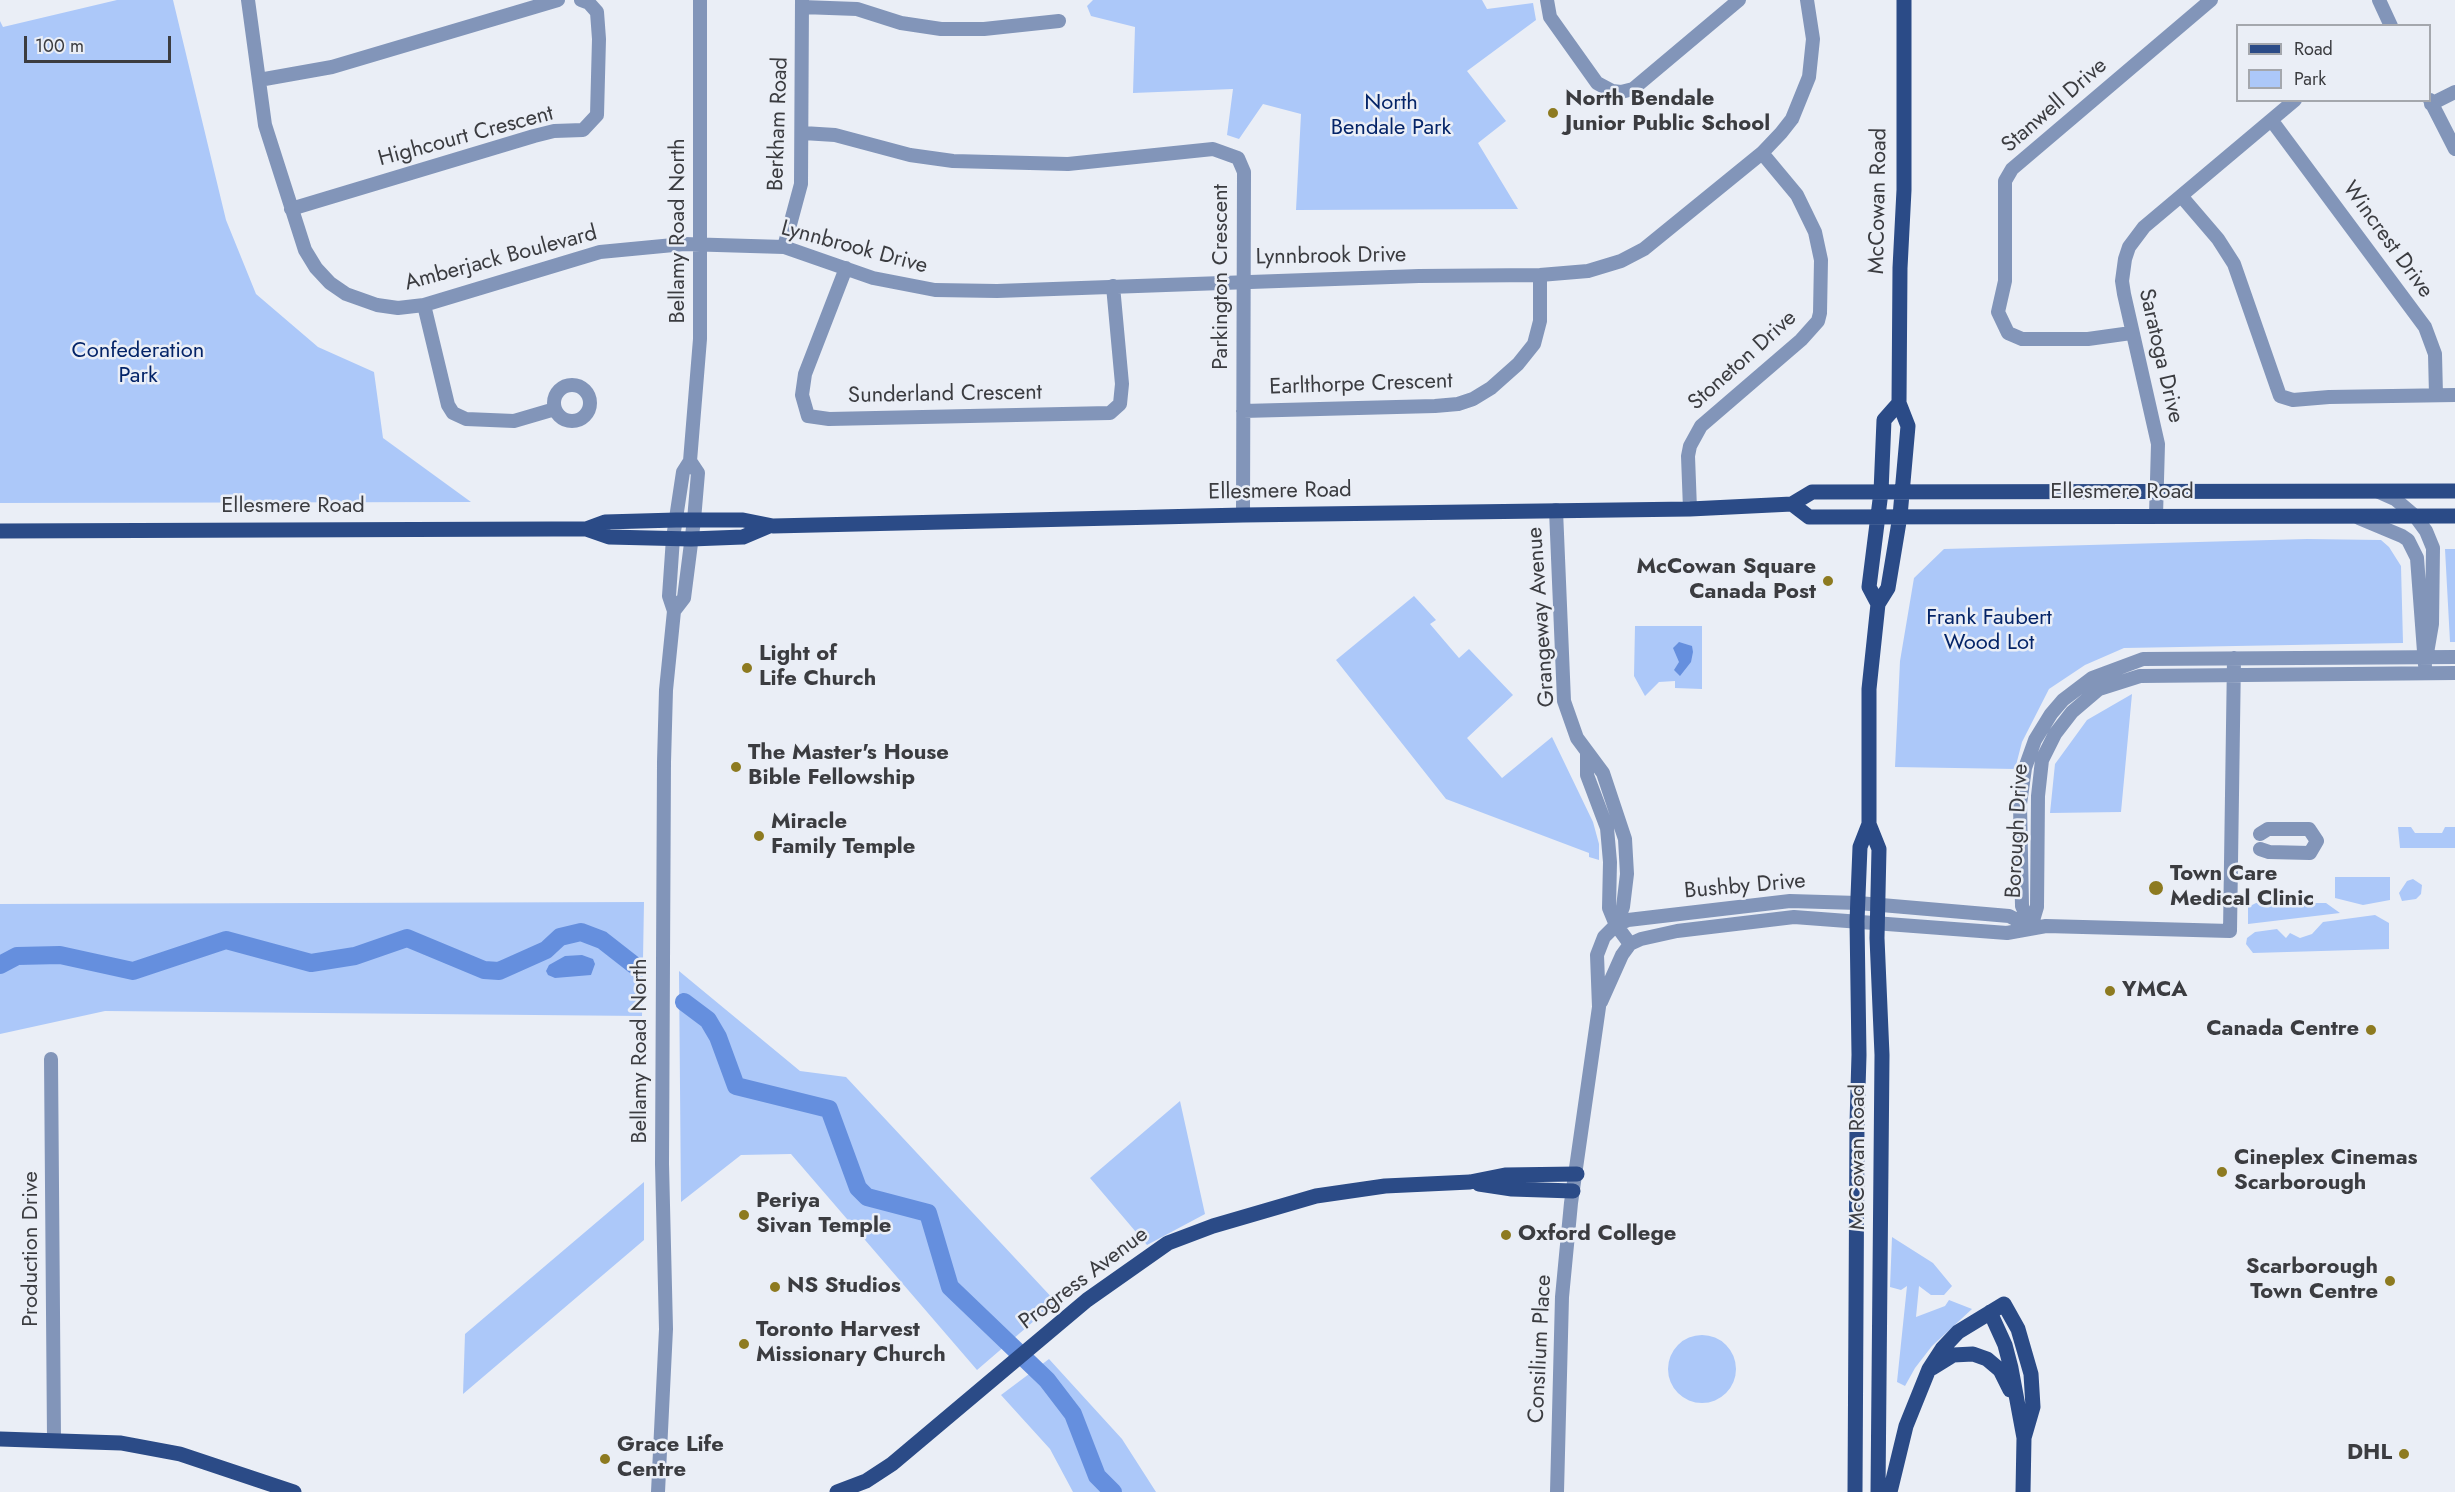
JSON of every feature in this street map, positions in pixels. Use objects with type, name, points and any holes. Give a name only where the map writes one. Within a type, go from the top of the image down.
[{"type":"main road","name":"McCowan Road","points":[[1855,1492],[1859,1055],[1857,903],[1860,847],[1869,824],[1869,689],[1878,604],[1888,588],[1900,516],[1908,426],[1899,403],[1900,268],[1904,190],[1904,0]]},
{"type":"main road","name":"McCowan Road","points":[[1878,604],[1869,587],[1881,492],[1884,420],[1899,403]]},
{"type":"main road","name":"Ellesmere Road","points":[[586,530],[605,522],[676,520],[743,520],[769,526],[1690,508],[1792,504],[1812,492],[2455,490]]},
{"type":"main road","name":"Ellesmere Road","points":[[1792,504],[1809,517],[2455,516]]},
{"type":"main road","name":"Ellesmere Road","points":[[0,531],[586,530],[609,537],[691,538],[743,537],[769,526]]},
{"type":"main road","name":"McCowan Road","points":[[1869,824],[1879,849],[1878,923],[1882,1055],[1878,1492]]},
{"type":"main road","name":"Progress Avenue","points":[[837,1492],[866,1481],[892,1464],[1087,1300],[1168,1243],[1213,1226],[1316,1196],[1385,1186],[1470,1182],[1505,1175],[1577,1174]]},
{"type":"main road","name":"Progress Avenue","points":[[1470,1182],[1512,1189],[1573,1191]]},
{"type":"main road","points":[[1890,1492],[1906,1426],[1929,1369],[1952,1338],[2004,1304],[2018,1329],[2031,1374],[2033,1407],[2024,1438]]},
{"type":"main road","points":[[1990,1312],[2007,1353],[2014,1398],[2024,1438],[2023,1492]]},
{"type":"main road","points":[[1929,1369],[1953,1355],[1974,1354],[1987,1359],[2000,1370],[2014,1398]]},
{"type":"main road","points":[[0,1439],[121,1443],[180,1454],[294,1492]]},
{"type":"street","name":"Amberjack Boulevard","points":[[248,0],[266,124],[291,209],[305,250],[316,268],[330,283],[346,294],[377,305],[398,308],[424,305],[600,252],[700,244]]},
{"type":"street","points":[[259,80],[345,63],[558,0]]},
{"type":"street","name":"Highcourt Crescent","points":[[291,209],[534,136],[554,131],[583,130],[597,115],[598,39],[597,12],[590,3],[580,0]]},
{"type":"street","name":"Bellamy Road North","points":[[658,1492],[666,1329],[662,1164],[663,765],[666,690],[674,611],[669,596],[673,538],[683,472],[690,461],[700,339],[700,0]]},
{"type":"street","points":[[1546,0],[1550,17],[1597,83],[1612,91],[1621,92],[1633,89],[1640,84],[1739,0]]},
{"type":"street","name":"Lynnbrook Drive","points":[[700,244],[784,247],[873,278],[935,290],[1242,280],[1567,275],[1601,268],[1644,249],[1762,153],[1792,119],[1809,77],[1814,39],[1807,0]]},
{"type":"street","name":"Stanwell Drive","points":[[2131,333],[2088,339],[2022,339],[2008,333],[1998,312],[2004,281],[2005,181],[2012,170],[2037,148],[2211,0]]},
{"type":"street","points":[[2379,0],[2390,24]]},
{"type":"street","points":[[802,3],[857,9],[901,22],[941,29],[984,30],[1059,21]]},
{"type":"street","name":"Berkham Road","points":[[784,247],[800,192],[803,133],[802,3]]},
{"type":"street","points":[[2455,92],[2431,102],[2455,149]]},
{"type":"street","name":"Saratoga Drive","points":[[2156,516],[2158,492],[2156,433],[2131,333],[2122,281],[2127,253],[2144,227],[2293,102]]},
{"type":"street","name":"Wincrest Drive","points":[[2272,121],[2425,327],[2435,354],[2436,395]]},
{"type":"street","name":"Parkington Crescent","points":[[803,133],[835,135],[919,157],[953,161],[1068,164],[1213,148],[1223,150],[1240,160],[1244,172],[1243,515]]},
{"type":"street","name":"Stoneton Drive","points":[[1690,508],[1688,456],[1695,435],[1712,416],[1801,340],[1818,321],[1820,313],[1821,260],[1815,232],[1797,195],[1762,153]]},
{"type":"street","points":[[2182,197],[2218,239],[2234,264],[2280,396],[2293,400],[2329,397],[2455,395]]},
{"type":"street","name":"Sunderland Crescent","points":[[846,268],[806,374],[802,394],[808,416],[829,419],[1110,412],[1120,404],[1122,384],[1113,286]]},
{"type":"street","name":"Earlthorpe Crescent","points":[[1243,411],[1458,405],[1473,399],[1491,388],[1518,364],[1534,344],[1540,321],[1540,275]]},
{"type":"street","points":[[424,305],[448,405],[453,413],[466,419],[514,421],[555,409]]},
{"type":"street","name":"Bellamy Road North","points":[[674,611],[684,598],[694,520],[698,473],[690,461]]},
{"type":"street","points":[[2377,491],[2395,499],[2415,516],[2426,531],[2433,548],[2432,624],[2425,673]]},
{"type":"street","name":"Grangeway Avenue","points":[[1556,510],[1564,701],[1577,738],[1587,753],[1587,775],[1607,828],[1609,908],[1616,925],[1630,944]]},
{"type":"street","points":[[2355,516],[2408,540],[2417,558],[2422,647],[2426,657]]},
{"type":"street","name":"Borough Drive","points":[[2031,927],[2022,906],[2021,786],[2029,753],[2051,714],[2070,694],[2092,678],[2143,659],[2455,657]]},
{"type":"street","points":[[2031,927],[2230,931],[2234,658]]},
{"type":"street","name":"Borough Drive","points":[[2031,927],[2037,907],[2038,796],[2042,759],[2055,734],[2072,712],[2099,689],[2140,676],[2455,673]]},
{"type":"street","points":[[2260,834],[2268,829],[2309,829],[2317,841],[2310,853],[2269,852],[2260,849]]},
{"type":"street","name":"Bushby Drive","points":[[1616,925],[1628,920],[1790,901],[1857,903],[2008,916],[2031,927]]},
{"type":"street","points":[[1770,903],[1773,919]]},
{"type":"street","points":[[1684,913],[1685,930]]},
{"type":"street","name":"Bushby Drive","points":[[1630,944],[1641,939],[1685,930],[1794,917],[2007,933],[2031,927]]},
{"type":"street","points":[[1577,1174],[1599,1007],[1597,956],[1604,937],[1616,925]]},
{"type":"street","points":[[1599,1007],[1622,955],[1630,944]]},
{"type":"street","name":"Production Drive","points":[[51,1059],[54,1439]]},
{"type":"street","name":"Consilium Place","points":[[1557,1492],[1559,1344],[1573,1191],[1577,1174]]},
{"type":"green space","name":"Confederation Park","points":[[117,0],[173,0],[226,220],[256,294],[318,347],[374,372],[383,438],[471,502],[0,503],[0,21],[3,27]]},
{"type":"green space","name":"North Bendale Park","points":[[1093,0],[1482,0],[1487,9],[1533,3],[1536,20],[1467,71],[1506,121],[1478,143],[1518,209],[1296,210],[1301,114],[1263,104],[1239,139],[1227,135],[1233,89],[1133,93],[1135,27],[1091,16],[1087,6]]},
{"type":"green space","name":"Frank Faubert Wood Lot","points":[[2307,539],[2381,540],[2389,547],[2401,566],[2403,643],[2124,648],[2085,665],[2049,689],[2022,742],[2015,769],[1895,767],[1900,661],[1914,578],[1944,549]]},
{"type":"green space","points":[[2445,549],[2455,549],[2455,642],[2450,642]]},
{"type":"green space","points":[[1414,596],[1436,620],[1430,624],[1459,658],[1469,649],[1513,695],[1467,738],[1502,778],[1552,737],[1593,822],[1599,844],[1599,860],[1589,857],[1589,853],[1446,799],[1336,660]]},
{"type":"green space","points":[[1635,626],[1702,626],[1702,689],[1675,688],[1675,681],[1659,682],[1645,696],[1634,676]]},
{"type":"green space","points":[[2132,694],[2121,812],[2050,813],[2055,764],[2087,720]]},
{"type":"green space","points":[[2398,827],[2411,827],[2415,833],[2442,833],[2445,827],[2455,827],[2455,848],[2400,848]]},
{"type":"green space","points":[[2335,877],[2390,877],[2390,900],[2363,905],[2335,898]]},
{"type":"green space","points":[[2413,879],[2422,885],[2421,894],[2416,899],[2402,901],[2399,893],[2407,881]]},
{"type":"green space","points":[[644,902],[642,1016],[105,1011],[0,1034],[0,904]]},
{"type":"green space","points":[[2256,903],[2326,903],[2340,913],[2248,924],[2248,907]]},
{"type":"green space","points":[[2375,915],[2389,923],[2389,949],[2253,953],[2246,944],[2247,938],[2255,932],[2277,929],[2286,938],[2290,933],[2300,938],[2312,934],[2323,922]]},
{"type":"green space","points":[[679,971],[800,1071],[846,1077],[1056,1302],[977,1370],[791,1154],[741,1155],[681,1202]]},
{"type":"green space","points":[[1180,1101],[1205,1214],[1147,1245],[1090,1178]]},
{"type":"green space","points":[[644,1182],[644,1240],[463,1394],[465,1334]]},
{"type":"green space","points":[[1892,1237],[1933,1263],[1952,1286],[1944,1295],[1931,1295],[1919,1286],[1916,1317],[1945,1306],[1949,1300],[1972,1309],[1932,1346],[1905,1386],[1897,1382],[1907,1286],[1901,1290],[1890,1287]]},
{"type":"green space","points":[[1702,1335],[1715,1338],[1726,1345],[1733,1356],[1736,1369],[1733,1382],[1726,1393],[1715,1400],[1702,1403],[1689,1400],[1678,1393],[1671,1382],[1668,1369],[1671,1356],[1678,1345],[1689,1338]]},
{"type":"green space","points":[[1049,1359],[1122,1439],[1156,1492],[1073,1492],[1050,1449],[1001,1395]]},
{"type":"water","points":[[1679,642],[1692,646],[1693,652],[1691,662],[1680,676],[1674,670],[1679,662],[1673,648]]},
{"type":"water","points":[[582,955],[593,959],[595,964],[591,975],[555,978],[548,975],[546,971],[549,965],[565,956]]},
{"type":"waterway","points":[[0,965],[17,956],[60,955],[133,971],[226,940],[311,963],[355,956],[407,938],[484,970],[499,971],[546,950],[560,937],[581,932],[602,940],[634,965]]},
{"type":"waterway","points":[[684,1002],[708,1020],[718,1037],[736,1086],[829,1109],[858,1188],[867,1197],[928,1213],[950,1287],[1047,1380],[1073,1414],[1097,1476],[1113,1492]]},
{"type":"place","name":"North Bendale Junior Public School","points":[[1553,113]]},
{"type":"place","name":"McCowan Square Canada Post","points":[[1828,581]]},
{"type":"place","name":"Light of Life Church","points":[[747,668]]},
{"type":"place","name":"The Master's House Bible Fellowship","points":[[736,767]]},
{"type":"place","name":"Miracle Family Temple","points":[[759,836]]},
{"type":"place","name":"Town Care Medical Clinic","points":[[2156,888]]},
{"type":"place","name":"YMCA","points":[[2110,991]]},
{"type":"place","name":"Canada Centre","points":[[2371,1030]]},
{"type":"place","name":"Cineplex Cinemas Scarborough","points":[[2222,1172]]},
{"type":"place","name":"Periya Sivan Temple","points":[[744,1215]]},
{"type":"place","name":"Oxford College","points":[[1506,1235]]},
{"type":"place","name":"Scarborough Town Centre","points":[[2390,1281]]},
{"type":"place","name":"NS Studios","points":[[775,1287]]},
{"type":"place","name":"Toronto Harvest Missionary Church","points":[[744,1344]]},
{"type":"place","name":"DHL","points":[[2404,1454]]},
{"type":"place","name":"Grace Life Centre","points":[[605,1459]]}]
